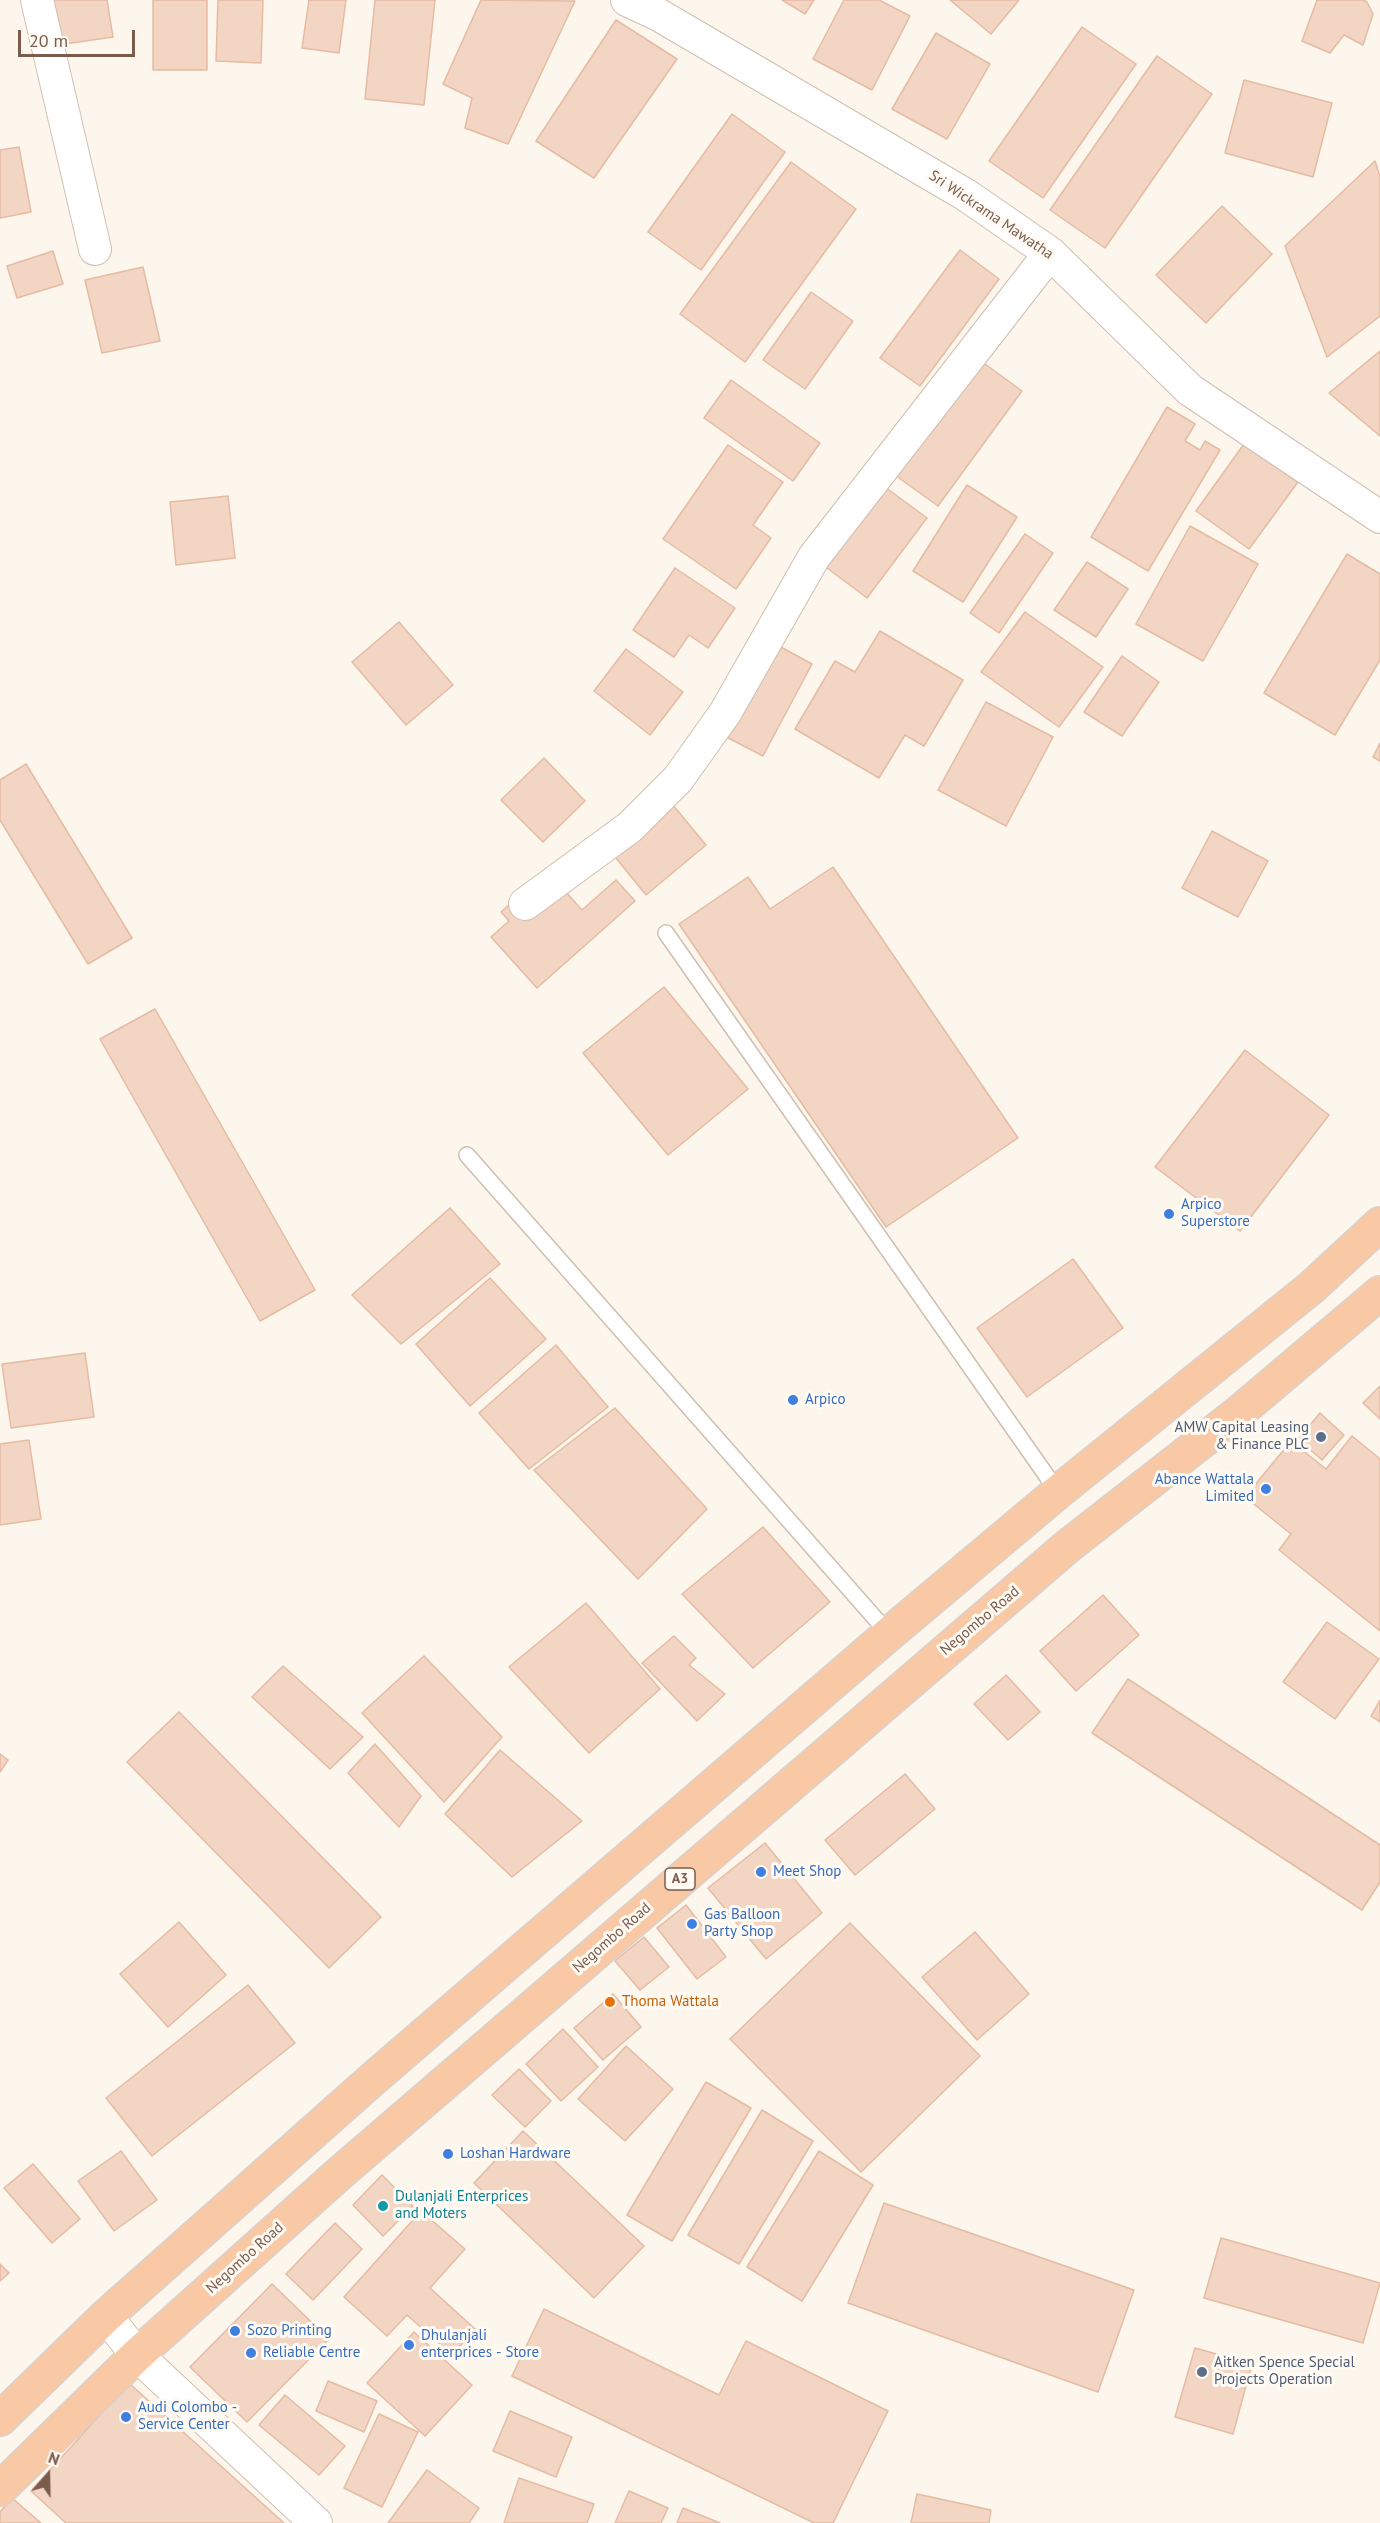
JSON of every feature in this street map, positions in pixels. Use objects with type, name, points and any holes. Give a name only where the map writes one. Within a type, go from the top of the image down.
[{"type":"highway","points":[[0,2419],[106,2316],[375,2078],[889,1634],[1058,1492],[1312,1287],[1380,1224]]},
{"type":"highway","name":"Negombo Road","points":[[0,2489],[137,2355],[349,2165],[1068,1546],[1237,1414],[1380,1293]]},
{"type":"street","points":[[37,0],[94,249]]},
{"type":"street","name":"Sri Wickrama Mawatha","points":[[627,0],[660,15],[966,195],[1050,253],[1190,390],[1380,517]]},
{"type":"street","points":[[525,904],[630,827],[678,779],[725,713],[814,557],[1050,253]]},
{"type":"street","points":[[106,2316],[137,2355],[316,2523]]},
{"type":"lane","points":[[666,933],[1058,1492]]},
{"type":"lane","points":[[467,1155],[889,1634]]},
{"type":"building","points":[[51,0],[107,0],[113,37],[58,45]]},
{"type":"building","points":[[153,0],[207,0],[207,70],[153,70]]},
{"type":"building","points":[[218,0],[263,0],[261,63],[216,61]]},
{"type":"building","points":[[309,0],[346,0],[339,53],[302,48]]},
{"type":"building","points":[[375,0],[435,0],[424,105],[365,99]]},
{"type":"building","points":[[481,0],[575,1],[508,144],[465,128],[472,98],[443,84]]},
{"type":"building","points":[[782,0],[814,0],[805,14]]},
{"type":"building","points":[[844,0],[879,0],[910,16],[872,90],[813,59]]},
{"type":"building","points":[[950,0],[1019,0],[991,34]]},
{"type":"building","points":[[1317,0],[1363,0],[1367,2],[1373,14],[1363,45],[1344,35],[1330,53],[1302,41]]},
{"type":"building","points":[[616,20],[677,59],[594,178],[536,141]]},
{"type":"building","points":[[1082,27],[1136,64],[1043,198],[989,161]]},
{"type":"building","points":[[936,33],[990,64],[947,139],[892,109]]},
{"type":"building","points":[[1157,56],[1212,94],[1105,248],[1050,210]]},
{"type":"building","points":[[1244,80],[1332,103],[1313,177],[1225,153]]},
{"type":"building","points":[[732,114],[785,152],[701,270],[648,232]]},
{"type":"building","points":[[19,147],[31,212],[0,218],[0,150]]},
{"type":"building","points":[[1375,161],[1380,176],[1380,316],[1327,357],[1285,246]]},
{"type":"building","points":[[791,162],[856,209],[745,362],[680,314]]},
{"type":"building","points":[[1222,206],[1272,254],[1206,323],[1156,275]]},
{"type":"building","points":[[960,250],[999,279],[920,386],[880,358]]},
{"type":"building","points":[[53,251],[63,284],[17,298],[7,266]]},
{"type":"building","points":[[143,267],[160,341],[102,353],[85,280]]},
{"type":"building","points":[[811,292],[853,321],[805,389],[763,360]]},
{"type":"building","points":[[1380,351],[1380,436],[1329,393]]},
{"type":"building","points":[[970,353],[1022,391],[938,506],[885,468]]},
{"type":"building","points":[[731,380],[820,443],[793,481],[704,418]]},
{"type":"building","points":[[1167,407],[1195,424],[1185,441],[1200,450],[1205,441],[1220,450],[1148,571],[1091,537]]},
{"type":"building","points":[[1244,444],[1298,482],[1249,549],[1196,511]]},
{"type":"building","points":[[728,445],[783,482],[753,525],[771,538],[736,589],[663,539]]},
{"type":"building","points":[[870,476],[927,518],[867,598],[811,556]]},
{"type":"building","points":[[967,485],[1017,517],[963,602],[913,571]]},
{"type":"building","points":[[228,496],[235,558],[176,565],[170,502]]},
{"type":"building","points":[[1190,526],[1258,564],[1203,661],[1136,624]]},
{"type":"building","points":[[1025,534],[1053,553],[999,633],[970,613]]},
{"type":"building","points":[[1347,554],[1380,574],[1380,660],[1335,735],[1264,693]]},
{"type":"building","points":[[1087,562],[1128,589],[1096,637],[1054,610]]},
{"type":"building","points":[[675,568],[735,608],[708,648],[689,635],[674,657],[633,630]]},
{"type":"building","points":[[1025,612],[1103,667],[1059,727],[981,672]]},
{"type":"building","points":[[399,622],[453,685],[406,725],[352,662]]},
{"type":"building","points":[[880,631],[963,680],[924,746],[905,735],[879,778],[795,729],[835,661],[855,672]]},
{"type":"building","points":[[759,635],[812,664],[763,756],[709,728]]},
{"type":"building","points":[[626,649],[683,692],[650,735],[594,691]]},
{"type":"building","points":[[1122,656],[1159,682],[1122,736],[1084,712]]},
{"type":"building","points":[[986,702],[1053,737],[1006,826],[938,790]]},
{"type":"building","points":[[1380,743],[1380,761],[1373,757]]},
{"type":"building","points":[[544,758],[585,801],[543,842],[501,800]]},
{"type":"building","points":[[26,764],[132,938],[88,964],[0,820],[0,780]]},
{"type":"building","points":[[658,787],[706,845],[646,895],[598,836]]},
{"type":"building","points":[[1212,831],[1268,861],[1238,917],[1182,888]]},
{"type":"building","points":[[833,867],[1018,1138],[886,1227],[679,924],[748,877],[770,909]]},
{"type":"building","points":[[616,880],[635,901],[537,988],[491,937],[509,921],[501,912],[525,891],[556,881],[582,910]]},
{"type":"building","points":[[664,987],[748,1089],[668,1155],[583,1053]]},
{"type":"building","points":[[155,1009],[315,1290],[260,1321],[100,1039]]},
{"type":"building","points":[[1245,1050],[1329,1115],[1240,1231],[1155,1167]]},
{"type":"building","points":[[450,1208],[500,1264],[401,1344],[352,1295]]},
{"type":"building","points":[[1073,1259],[1123,1328],[1027,1397],[977,1328]]},
{"type":"building","points":[[490,1278],[546,1339],[470,1406],[416,1344]]},
{"type":"building","points":[[556,1345],[608,1407],[529,1469],[479,1413]]},
{"type":"building","points":[[85,1353],[94,1417],[11,1428],[2,1364]]},
{"type":"building","points":[[1380,1386],[1380,1419],[1363,1403]]},
{"type":"building","points":[[615,1408],[707,1509],[638,1579],[534,1470]]},
{"type":"building","name":"AMW Capital Leasing & Finance PLC","points":[[1320,1413],[1344,1435],[1322,1460],[1298,1439]]},
{"type":"building","points":[[1352,1436],[1380,1459],[1380,1631],[1279,1550],[1291,1534],[1245,1497],[1291,1441],[1326,1469]]},
{"type":"building","points":[[29,1440],[41,1519],[0,1525],[0,1444]]},
{"type":"building","points":[[763,1527],[830,1602],[753,1668],[682,1594]]},
{"type":"building","points":[[1103,1595],[1139,1635],[1076,1691],[1040,1651]]},
{"type":"building","points":[[586,1603],[660,1689],[589,1753],[509,1667]]},
{"type":"building","points":[[1327,1622],[1379,1659],[1335,1719],[1283,1682]]},
{"type":"building","points":[[674,1636],[696,1658],[689,1665],[725,1694],[697,1721],[642,1663]]},
{"type":"building","points":[[424,1656],[502,1737],[444,1802],[362,1713]]},
{"type":"building","points":[[283,1666],[363,1737],[330,1769],[252,1697]]},
{"type":"building","points":[[1006,1675],[1040,1712],[1008,1740],[974,1704]]},
{"type":"building","points":[[1128,1679],[1380,1845],[1380,1882],[1362,1910],[1092,1733]]},
{"type":"building","points":[[1380,1700],[1380,1722],[1371,1716]]},
{"type":"building","points":[[179,1712],[381,1917],[329,1968],[127,1762]]},
{"type":"building","points":[[375,1744],[421,1796],[399,1827],[348,1773]]},
{"type":"building","points":[[500,1750],[582,1821],[512,1877],[445,1814]]},
{"type":"building","points":[[0,1754],[8,1760],[0,1772]]},
{"type":"building","points":[[905,1774],[935,1809],[855,1875],[825,1840]]},
{"type":"building","points":[[765,1843],[822,1913],[766,1959],[708,1888]]},
{"type":"building","points":[[686,1905],[726,1957],[697,1979],[657,1928]]},
{"type":"building","points":[[179,1922],[226,1975],[168,2027],[120,1974]]},
{"type":"building","points":[[850,1923],[980,2056],[861,2172],[730,2039]]},
{"type":"building","points":[[975,1932],[1029,1994],[977,2040],[922,1977]]},
{"type":"building","points":[[644,1937],[669,1967],[640,1990],[615,1961]]},
{"type":"building","points":[[248,1985],[295,2043],[152,2156],[106,2098]]},
{"type":"building","points":[[613,1994],[641,2027],[603,2060],[574,2028]]},
{"type":"building","points":[[563,2029],[598,2067],[561,2101],[526,2064]]},
{"type":"building","points":[[626,2046],[673,2089],[625,2141],[578,2099]]},
{"type":"building","points":[[519,2069],[551,2101],[525,2127],[492,2095]]},
{"type":"building","points":[[706,2082],[751,2108],[672,2241],[627,2215]]},
{"type":"building","points":[[762,2110],[813,2141],[739,2264],[688,2235]]},
{"type":"building","points":[[523,2131],[644,2246],[594,2298],[474,2183]]},
{"type":"building","points":[[121,2151],[157,2200],[114,2231],[78,2181]]},
{"type":"building","points":[[819,2151],[873,2185],[802,2301],[747,2267]]},
{"type":"building","points":[[33,2164],[80,2219],[52,2243],[4,2188]]},
{"type":"building","name":"Dulanjali Enterprices and Moters","points":[[382,2175],[413,2206],[383,2236],[353,2205]]},
{"type":"building","points":[[884,2203],[1134,2290],[1098,2392],[848,2303]]},
{"type":"building","points":[[421,2211],[465,2249],[430,2288],[475,2329],[452,2355],[407,2315],[387,2336],[344,2297]]},
{"type":"building","points":[[335,2223],[362,2249],[313,2300],[286,2274]]},
{"type":"building","points":[[1221,2238],[1380,2283],[1363,2343],[1204,2298]]},
{"type":"building","points":[[0,2264],[9,2273],[0,2281]]},
{"type":"building","points":[[272,2284],[329,2339],[247,2422],[190,2367]]},
{"type":"building","points":[[544,2309],[719,2395],[746,2341],[888,2411],[833,2523],[814,2523],[512,2376]]},
{"type":"building","points":[[414,2332],[472,2385],[425,2436],[367,2383]]},
{"type":"building","points":[[1195,2348],[1252,2364],[1233,2434],[1175,2417]]},
{"type":"building","points":[[328,2381],[377,2401],[364,2432],[316,2411]]},
{"type":"building","points":[[129,2383],[284,2523],[66,2523],[31,2491]]},
{"type":"building","points":[[285,2395],[345,2446],[319,2475],[259,2425]]},
{"type":"building","points":[[510,2411],[572,2437],[556,2477],[493,2451]]},
{"type":"building","points":[[379,2414],[418,2432],[382,2507],[344,2488]]},
{"type":"building","points":[[427,2470],[479,2508],[469,2523],[388,2523]]},
{"type":"building","points":[[519,2478],[594,2504],[587,2523],[504,2523]]},
{"type":"building","points":[[629,2491],[668,2508],[661,2523],[615,2523]]},
{"type":"building","points":[[917,2494],[991,2510],[989,2523],[911,2523]]},
{"type":"building","points":[[12,2498],[41,2523],[0,2523],[0,2512]]},
{"type":"building","points":[[683,2508],[720,2523],[677,2523]]},
{"type":"place","name":"Arpico Superstore","points":[[1169,1214]]},
{"type":"place","name":"Arpico","points":[[793,1400]]},
{"type":"place","name":"AMW Capital Leasing & Finance PLC","points":[[1321,1437]]},
{"type":"place","name":"Abance Wattala Limited","points":[[1266,1489]]},
{"type":"place","name":"Meet Shop","points":[[761,1872]]},
{"type":"place","name":"Gas Balloon Party Shop","points":[[692,1924]]},
{"type":"place","name":"Thoma Wattala","points":[[610,2002]]},
{"type":"place","name":"Loshan Hardware","points":[[448,2154]]},
{"type":"place","name":"Dulanjali Enterprices and Moters","points":[[383,2206]]},
{"type":"place","name":"Sozo Printing","points":[[235,2331]]},
{"type":"place","name":"Dhulanjali enterprices - Store","points":[[409,2345]]},
{"type":"place","name":"Reliable Centre","points":[[251,2353]]},
{"type":"place","name":"Aitken Spence Special Projects Operation","points":[[1202,2372]]},
{"type":"place","name":"Audi Colombo - Service Center","points":[[126,2417]]}]
